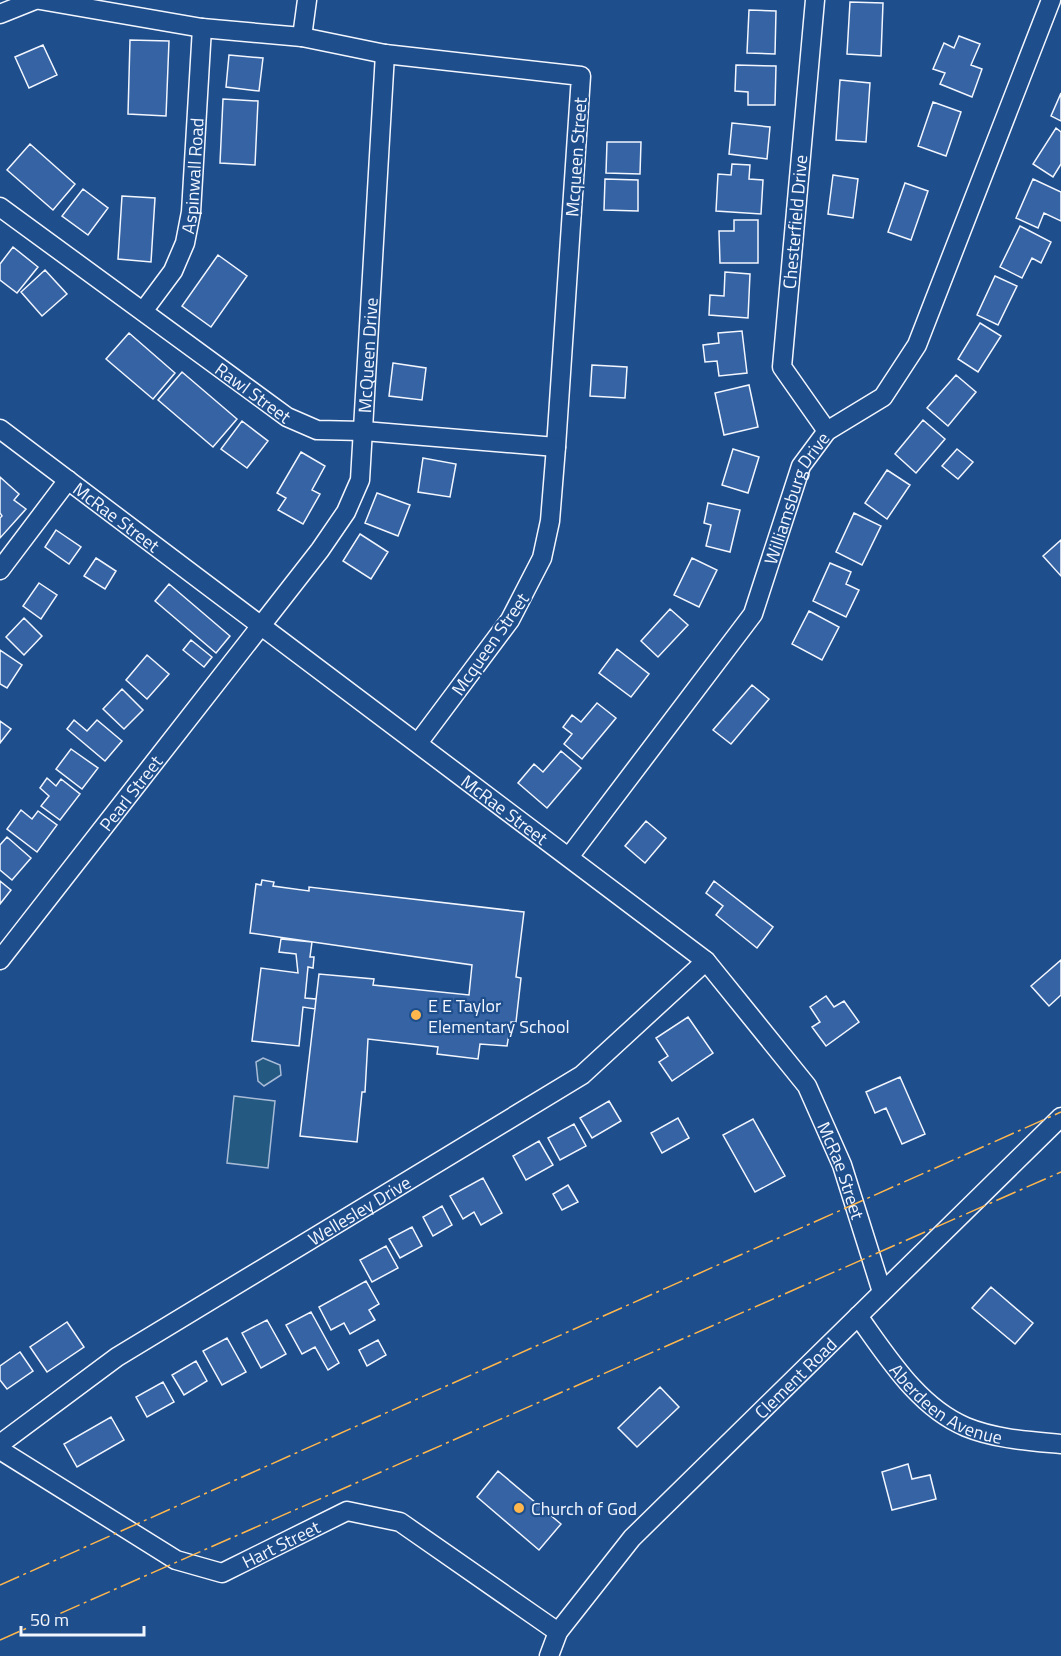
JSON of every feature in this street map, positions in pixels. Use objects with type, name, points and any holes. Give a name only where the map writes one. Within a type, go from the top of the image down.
[{"type":"street","points":[[0,14],[35,0]]},
{"type":"street","name":"Mcqueen Street","points":[[40,0],[202,28],[302,37],[385,54],[581,76],[556,447],[550,521],[542,558],[510,620],[418,744]]},
{"type":"street","points":[[302,37],[307,0]]},
{"type":"street","name":"Chesterfield Drive","points":[[815,0],[782,367],[827,431]]},
{"type":"street","name":"Williamsburg Drive","points":[[569,857],[753,614],[801,466],[827,431],[884,397],[916,345],[1051,0]]},
{"type":"street","name":"Aspinwall Road","points":[[144,310],[173,271],[185,243],[191,212],[202,28]]},
{"type":"street","name":"McQueen Drive","points":[[261,626],[346,512],[360,480],[385,54]]},
{"type":"street","name":"Rawl Street","points":[[0,207],[144,310],[286,417],[317,430],[364,431],[556,447]]},
{"type":"street","name":"McRae Street","points":[[0,429],[706,961],[807,1086],[842,1165],[882,1292]]},
{"type":"street","points":[[0,570],[68,480]]},
{"type":"street","name":"Pearl Street","points":[[0,960],[261,626]]},
{"type":"street","name":"Wellesley Drive","points":[[0,1444],[117,1357],[582,1075],[706,961]]},
{"type":"street","name":"Clement Road","points":[[549,1656],[558,1632],[632,1538],[1061,1117]]},
{"type":"street","name":"Aberdeen Avenue","points":[[858,1316],[896,1368],[931,1405],[966,1427],[1014,1439],[1061,1444]]},
{"type":"street","name":"Hart Street","points":[[0,1450],[176,1560],[222,1573],[347,1511],[400,1522],[558,1632]]},
{"type":"shaded area","points":[[263,1058],[280,1065],[281,1075],[264,1086],[258,1081],[256,1062]]},
{"type":"shaded area","points":[[234,1096],[275,1101],[268,1168],[227,1163]]},
{"type":"building","points":[[850,2],[883,3],[881,56],[847,54]]},
{"type":"building","points":[[749,10],[776,11],[775,54],[747,53]]},
{"type":"building","points":[[959,36],[980,44],[971,65],[982,69],[972,97],[940,84],[945,73],[933,69],[944,43],[954,48]]},
{"type":"building","points":[[130,40],[169,41],[166,116],[128,114]]},
{"type":"building","points":[[43,45],[57,75],[29,88],[15,57]]},
{"type":"building","points":[[229,55],[263,58],[259,91],[226,87]]},
{"type":"building","points":[[736,65],[776,66],[775,105],[748,105],[748,92],[735,91]]},
{"type":"building","points":[[840,80],[870,83],[866,142],[836,140]]},
{"type":"building","points":[[1061,93],[1061,121],[1051,116]]},
{"type":"building","points":[[223,99],[258,101],[255,165],[220,163]]},
{"type":"building","points":[[933,102],[961,112],[946,156],[918,146]]},
{"type":"building","points":[[732,123],[770,127],[767,159],[729,154]]},
{"type":"building","points":[[1056,128],[1061,132],[1061,164],[1053,177],[1033,164]]},
{"type":"building","points":[[607,142],[641,142],[640,174],[606,173]]},
{"type":"building","points":[[30,144],[75,184],[53,210],[7,170]]},
{"type":"building","points":[[732,164],[750,165],[749,179],[763,180],[761,214],[716,211],[718,174],[731,175]]},
{"type":"building","points":[[833,175],[858,179],[853,218],[828,214]]},
{"type":"building","points":[[605,179],[638,180],[638,211],[604,210]]},
{"type":"building","points":[[1033,179],[1061,192],[1061,221],[1044,213],[1038,228],[1016,218]]},
{"type":"building","points":[[905,183],[928,191],[911,240],[888,232]]},
{"type":"building","points":[[83,189],[108,208],[88,235],[62,216]]},
{"type":"building","points":[[122,196],[155,198],[151,262],[118,259]]},
{"type":"building","points":[[734,220],[758,220],[758,263],[720,263],[719,231],[734,231]]},
{"type":"building","points":[[1020,226],[1051,242],[1041,263],[1032,258],[1022,278],[1000,267]]},
{"type":"building","points":[[13,247],[38,267],[17,293],[0,280],[0,264]]},
{"type":"building","points":[[218,255],[247,276],[211,327],[182,306]]},
{"type":"building","points":[[45,270],[67,294],[42,316],[21,292]]},
{"type":"building","points":[[725,272],[750,274],[748,318],[709,315],[710,295],[724,296]]},
{"type":"building","points":[[995,276],[1017,286],[998,325],[977,315]]},
{"type":"building","points":[[980,323],[1001,336],[978,372],[958,359]]},
{"type":"building","points":[[742,331],[747,373],[719,376],[717,361],[705,362],[703,345],[719,343],[718,333]]},
{"type":"building","points":[[129,333],[175,373],[153,399],[106,359]]},
{"type":"building","points":[[393,363],[426,368],[422,400],[389,396]]},
{"type":"building","points":[[592,365],[627,367],[625,398],[590,396]]},
{"type":"building","points":[[182,372],[237,419],[213,447],[158,400]]},
{"type":"building","points":[[956,375],[976,392],[948,426],[927,408]]},
{"type":"building","points":[[749,385],[758,427],[724,435],[715,393]]},
{"type":"building","points":[[923,420],[945,439],[916,473],[895,454]]},
{"type":"building","points":[[242,421],[268,441],[247,468],[221,449]]},
{"type":"building","points":[[733,449],[759,457],[748,493],[722,485]]},
{"type":"building","points":[[957,449],[973,462],[958,479],[942,466]]},
{"type":"building","points":[[301,452],[325,466],[312,490],[320,494],[303,524],[278,510],[286,498],[277,493]]},
{"type":"building","points":[[423,458],[456,464],[450,497],[418,492]]},
{"type":"building","points":[[887,470],[910,485],[887,519],[865,503]]},
{"type":"building","points":[[0,477],[19,494],[14,500],[26,509],[0,538],[0,518],[2,516],[0,513]]},
{"type":"building","points":[[377,493],[410,505],[398,536],[365,523]]},
{"type":"building","points":[[708,503],[740,510],[730,552],[706,546],[711,525],[704,523]]},
{"type":"building","points":[[854,513],[881,526],[862,565],[836,552]]},
{"type":"building","points":[[56,530],[81,547],[69,564],[45,547]]},
{"type":"building","points":[[360,534],[388,552],[371,579],[343,561]]},
{"type":"building","points":[[1061,540],[1061,576],[1043,556]]},
{"type":"building","points":[[96,558],[116,571],[105,589],[84,576]]},
{"type":"building","points":[[692,558],[717,570],[699,607],[674,595]]},
{"type":"building","points":[[830,563],[851,572],[846,584],[859,590],[846,617],[813,601]]},
{"type":"building","points":[[39,583],[57,595],[41,619],[23,606]]},
{"type":"building","points":[[169,584],[230,636],[216,653],[155,601]]},
{"type":"building","points":[[670,609],[688,625],[658,657],[641,641]]},
{"type":"building","points":[[809,611],[839,627],[822,660],[792,644]]},
{"type":"building","points":[[24,618],[42,636],[24,655],[6,637]]},
{"type":"building","points":[[191,640],[212,657],[204,667],[183,650]]},
{"type":"building","points":[[617,649],[649,674],[631,697],[599,673]]},
{"type":"building","points":[[0,650],[22,665],[7,688],[0,684]]},
{"type":"building","points":[[147,655],[169,674],[147,699],[126,680]]},
{"type":"building","points":[[752,685],[769,699],[731,744],[713,730]]},
{"type":"building","points":[[122,689],[143,710],[124,729],[103,709]]},
{"type":"building","points":[[597,703],[616,718],[582,759],[564,744],[572,734],[563,727],[572,715],[581,722]]},
{"type":"building","points":[[74,720],[87,731],[97,720],[122,741],[105,761],[67,729]]},
{"type":"building","points":[[0,721],[11,729],[0,743]]},
{"type":"building","points":[[71,749],[98,768],[82,789],[56,769]]},
{"type":"building","points":[[561,751],[581,768],[547,808],[518,783],[534,764],[543,772]]},
{"type":"building","points":[[47,778],[56,786],[61,779],[80,794],[60,820],[41,806],[49,796],[40,788]]},
{"type":"building","points":[[21,810],[32,819],[38,811],[57,825],[37,852],[7,829]]},
{"type":"building","points":[[646,821],[666,838],[645,863],[625,846]]},
{"type":"building","points":[[7,837],[31,858],[12,880],[0,870],[0,845]]},
{"type":"building","name":"E E Taylor Elementary School","points":[[262,880],[274,882],[273,886],[309,891],[309,887],[524,912],[516,977],[521,978],[516,1022],[511,1022],[507,1046],[480,1044],[478,1059],[437,1054],[438,1047],[368,1039],[365,1092],[362,1092],[357,1142],[300,1136],[319,974],[374,979],[373,985],[469,995],[472,965],[250,933],[256,884],[261,885]]},
{"type":"building","points":[[0,881],[11,890],[0,904]]},
{"type":"building","points":[[714,881],[773,927],[757,948],[716,915],[723,906],[706,893]]},
{"type":"building","points":[[281,939],[312,942],[310,957],[314,957],[313,968],[308,967],[305,998],[316,999],[315,1009],[303,1007],[299,1046],[252,1041],[261,968],[298,973],[296,954],[279,952]]},
{"type":"building","points":[[1061,960],[1061,995],[1049,1006],[1031,986]]},
{"type":"building","points":[[826,996],[834,1007],[844,1001],[859,1022],[826,1046],[812,1027],[820,1022],[810,1007]]},
{"type":"building","points":[[688,1017],[713,1053],[672,1081],[659,1062],[668,1056],[656,1038]]},
{"type":"building","points":[[900,1077],[925,1134],[902,1144],[886,1108],[875,1113],[866,1092]]},
{"type":"building","points":[[609,1101],[621,1121],[592,1138],[580,1118]]},
{"type":"building","points":[[678,1118],[689,1138],[662,1153],[651,1133]]},
{"type":"building","points":[[753,1119],[785,1176],[755,1192],[723,1135]]},
{"type":"building","points":[[574,1124],[586,1146],[560,1160],[548,1138]]},
{"type":"building","points":[[539,1141],[553,1165],[526,1180],[513,1156]]},
{"type":"building","points":[[483,1178],[502,1213],[481,1225],[474,1212],[463,1219],[450,1196]]},
{"type":"building","points":[[568,1185],[578,1202],[562,1210],[553,1194]]},
{"type":"building","points":[[442,1206],[452,1225],[433,1236],[423,1217]]},
{"type":"building","points":[[412,1227],[422,1246],[400,1258],[389,1239]]},
{"type":"building","points":[[386,1246],[398,1268],[372,1282],[360,1260]]},
{"type":"building","points":[[366,1281],[379,1304],[369,1310],[375,1320],[350,1334],[344,1323],[331,1330],[319,1307]]},
{"type":"building","points":[[991,1287],[1033,1323],[1015,1344],[972,1308]]},
{"type":"building","points":[[311,1312],[339,1363],[328,1370],[315,1347],[302,1354],[286,1325]]},
{"type":"building","points":[[267,1320],[286,1354],[261,1368],[242,1333]]},
{"type":"building","points":[[67,1322],[84,1347],[47,1372],[30,1347]]},
{"type":"building","points":[[227,1338],[246,1372],[222,1385],[203,1351]]},
{"type":"building","points":[[378,1340],[386,1355],[367,1366],[359,1350]]},
{"type":"building","points":[[20,1352],[33,1371],[7,1389],[0,1380],[0,1366]]},
{"type":"building","points":[[196,1361],[207,1381],[184,1395],[172,1375]]},
{"type":"building","points":[[163,1382],[174,1402],[147,1417],[136,1397]]},
{"type":"building","points":[[660,1387],[679,1407],[637,1447],[618,1428]]},
{"type":"building","points":[[111,1417],[124,1440],[77,1467],[64,1444]]},
{"type":"building","points":[[908,1464],[912,1479],[930,1475],[936,1499],[892,1510],[882,1472]]},
{"type":"building","points":[[498,1471],[561,1524],[539,1550],[477,1497]]},
{"type":"power","points":[[0,1585],[1061,1112]]},
{"type":"power","points":[[0,1640],[1061,1172]]},
{"type":"place","name":"E E Taylor Elementary School","points":[[416,1015]]},
{"type":"place","name":"Church of God","points":[[519,1508]]}]
